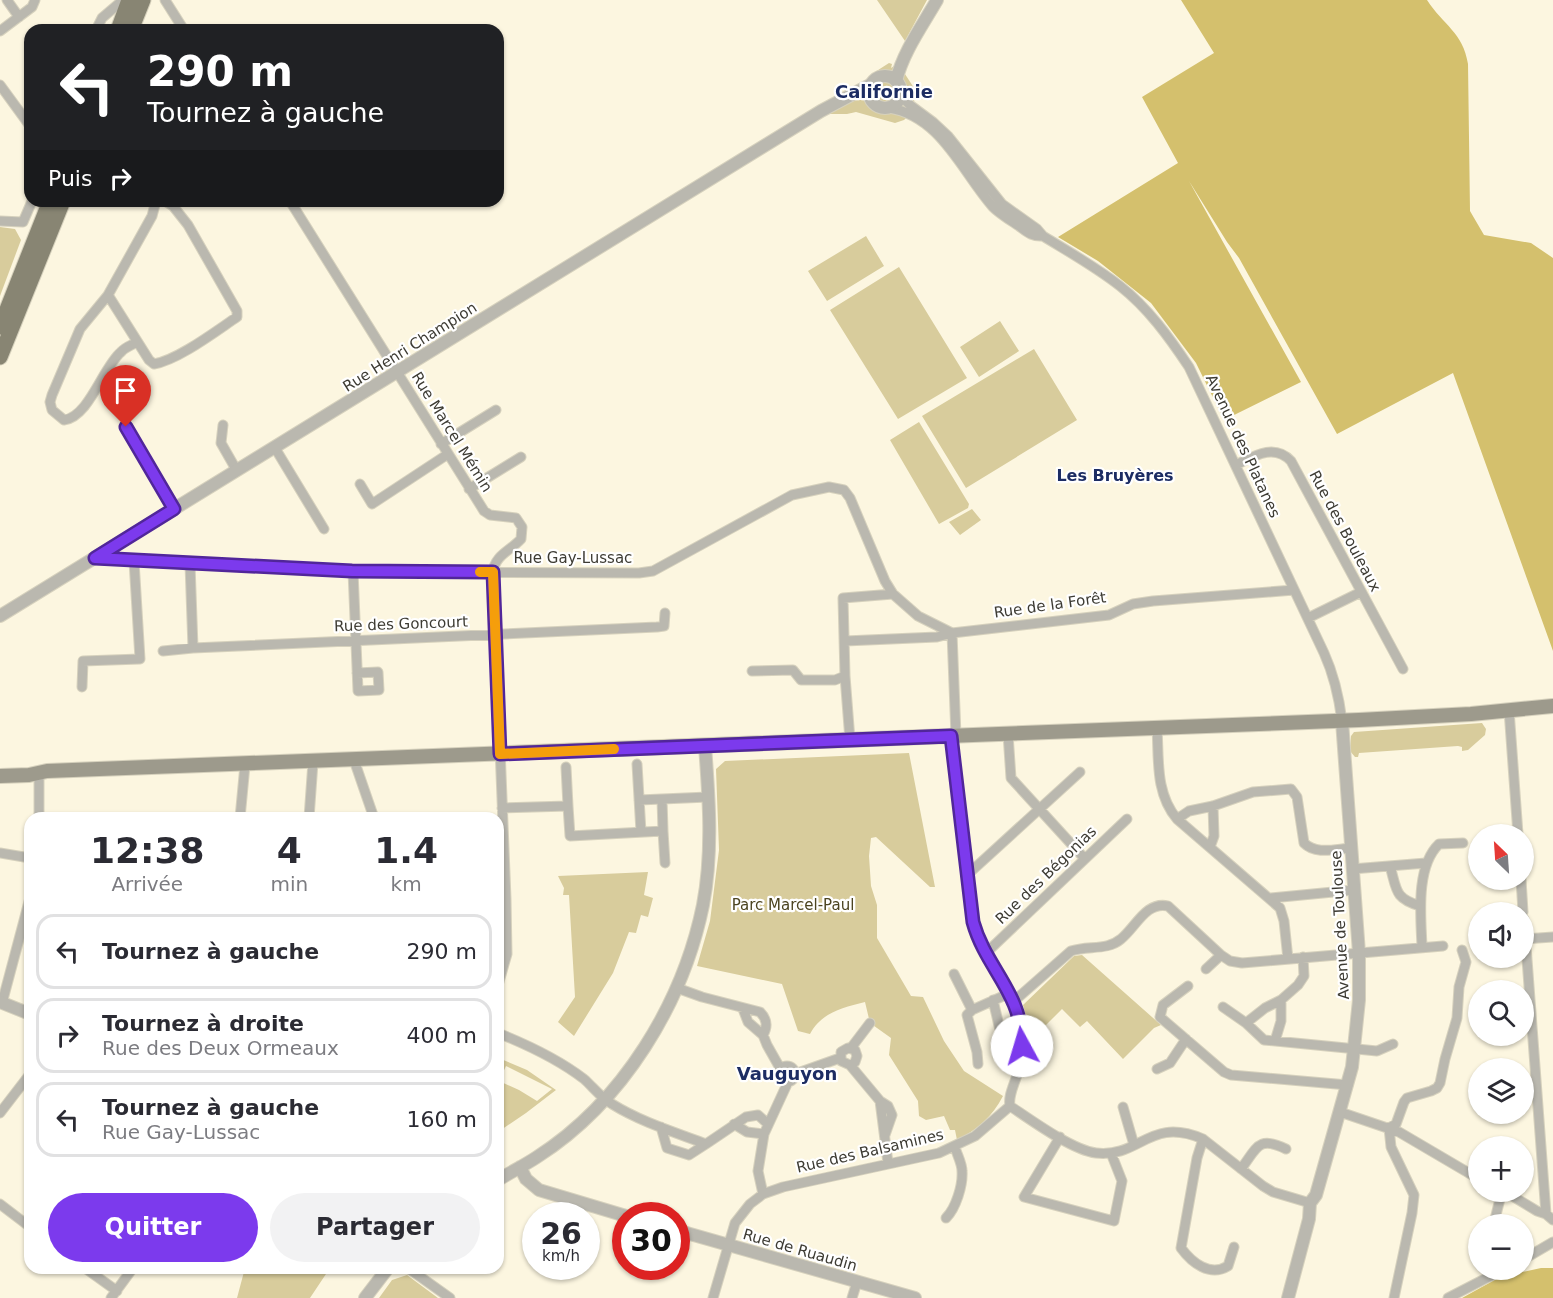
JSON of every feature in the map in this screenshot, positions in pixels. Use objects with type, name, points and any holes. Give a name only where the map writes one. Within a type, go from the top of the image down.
[{"type":"main road","points":[[120,24],[129,0]]},
{"type":"main road","points":[[133,24],[142,0]]},
{"type":"main road","points":[[0,327],[48,207]]},
{"type":"main road","points":[[0,357],[61,207]]},
{"type":"main road","points":[[0,776],[29,775],[39,772],[1342,721],[1553,706]]},
{"type":"main road","points":[[0,769],[28,769],[39,772]]},
{"type":"street","points":[[7,0],[19,17]]},
{"type":"street","points":[[0,31],[32,7],[35,0]]},
{"type":"street","points":[[99,24],[102,18],[123,0]]},
{"type":"street","points":[[165,0],[180,24]]},
{"type":"street","points":[[899,87],[890,77],[876,78],[868,91],[871,101],[880,108],[889,108],[897,102],[899,87],[899,69],[937,0]]},
{"type":"street","points":[[883,76],[907,51]]},
{"type":"street","points":[[0,85],[24,118]]},
{"type":"street","name":"Rue Henri Champion","points":[[0,616],[836,103],[870,85]]},
{"type":"street","name":"Avenue des Platanes","points":[[899,87],[903,98],[948,136],[1002,204],[1037,229],[1043,236],[1108,278],[1152,316],[1189,367],[1333,672],[1342,721]]},
{"type":"street","name":"Rue Henri Champion","points":[[836,103],[871,101]]},
{"type":"street","name":"Avenue des Platanes","points":[[889,108],[914,116],[932,128],[953,152],[994,208],[1034,237],[1043,236]]},
{"type":"street","points":[[23,222],[29,207]]},
{"type":"street","points":[[137,342],[121,351],[86,404],[70,419],[64,420],[52,410],[50,402],[52,395],[80,329],[108,295],[152,216],[154,207]]},
{"type":"street","points":[[108,295],[137,342],[154,364],[163,362],[202,340],[237,316],[234,302],[188,225],[174,207]]},
{"type":"street","name":"Rue Marcel Mémin","points":[[294,207],[484,511],[490,515],[516,518],[522,527],[521,539],[498,557],[494,563],[493,572]]},
{"type":"street","points":[[0,220],[23,222]]},
{"type":"street","points":[[23,222],[34,241]]},
{"type":"street","points":[[441,444],[496,410]]},
{"type":"street","points":[[222,425],[221,443],[237,471]]},
{"type":"street","points":[[126,427],[174,509]]},
{"type":"street","points":[[275,448],[324,529]]},
{"type":"street","name":"Rue des Bouleaux","points":[[1236,465],[1270,451],[1286,456],[1304,483],[1403,669]]},
{"type":"street","points":[[360,484],[372,504],[448,454]]},
{"type":"street","points":[[470,489],[521,457]]},
{"type":"street","name":"Rue Gay-Lussac","points":[[95,558],[352,571],[653,572],[792,495],[829,487],[844,490],[850,498],[885,581],[893,594],[918,616],[952,633]]},
{"type":"street","points":[[82,687],[83,661],[140,659],[134,561]]},
{"type":"street","points":[[190,564],[193,648]]},
{"type":"street","points":[[352,571],[357,673]]},
{"type":"street","points":[[493,572],[502,812]]},
{"type":"street","name":"Rue de la Forêt","points":[[845,641],[936,638],[952,633],[1109,615],[1133,604],[1153,601],[1294,590]]},
{"type":"street","points":[[1308,618],[1361,592]]},
{"type":"street","points":[[850,740],[845,676],[843,598],[893,594]]},
{"type":"street","name":"Rue des Goncourt","points":[[163,651],[657,627],[664,626],[665,613]]},
{"type":"street","points":[[952,633],[953,736],[966,876],[973,922],[978,940],[1012,997],[1020,1023],[1022,1053],[1009,1100],[1010,1106],[1089,1152],[1111,1153],[1154,1135],[1170,1131],[1185,1132],[1203,1139],[1273,1192],[1310,1203]]},
{"type":"street","points":[[752,672],[793,670],[801,680],[835,680],[845,676]]},
{"type":"street","points":[[1509,710],[1517,824]]},
{"type":"street","name":"Avenue de Toulouse","points":[[1288,1298],[1309,1219],[1310,1203],[1316,1195],[1348,1085],[1355,1048],[1359,1000],[1359,953],[1342,721]]},
{"type":"street","points":[[1157,728],[1161,790],[1165,802],[1177,819],[1280,908],[1284,921],[1288,959]]},
{"type":"street","points":[[1008,734],[1011,778],[1084,859]]},
{"type":"street","points":[[504,1176],[553,1145],[594,1111],[647,1043],[677,988],[693,947],[703,904],[709,845],[705,746]]},
{"type":"street","points":[[354,760],[372,812]]},
{"type":"street","points":[[309,812],[312,762]]},
{"type":"street","points":[[637,764],[641,832]]},
{"type":"street","points":[[241,812],[245,765]]},
{"type":"street","points":[[566,766],[570,836],[663,831]]},
{"type":"street","points":[[39,772],[39,812]]},
{"type":"street","points":[[966,876],[1080,772]]},
{"type":"street","points":[[1177,819],[1189,811],[1213,806],[1253,792],[1291,789],[1297,797],[1304,843],[1307,846],[1314,851],[1351,848]]},
{"type":"street","points":[[639,800],[708,797]]},
{"type":"street","points":[[662,799],[665,863]]},
{"type":"street","points":[[502,808],[568,806]]},
{"type":"street","points":[[1210,847],[1214,836],[1213,806]]},
{"type":"street","name":"Rue des Bégonias","points":[[986,953],[1127,819]]},
{"type":"street","points":[[1422,947],[1420,906],[1426,863],[1432,851],[1439,844],[1464,843]]},
{"type":"street","points":[[0,852],[24,857]]},
{"type":"street","points":[[1352,869],[1426,863]]},
{"type":"street","points":[[1390,866],[1399,896],[1404,901],[1420,906]]},
{"type":"street","points":[[1271,898],[1354,890]]},
{"type":"street","points":[[504,904],[507,954],[504,960]]},
{"type":"street","points":[[978,1064],[967,1015],[972,1010],[993,1000],[1012,997],[1071,951],[1114,944],[1151,907],[1160,904],[1168,906],[1221,955],[1230,961],[1242,963],[1443,946]]},
{"type":"street","points":[[24,920],[1,1002],[24,1012]]},
{"type":"street","points":[[1534,938],[1553,937]]},
{"type":"street","points":[[1389,1128],[1396,1124],[1407,1098],[1431,1091],[1440,1083],[1457,1018],[1459,987],[1466,962],[1462,950]]},
{"type":"street","points":[[1206,969],[1221,955]]},
{"type":"street","points":[[1246,1023],[1265,1008],[1281,1000],[1298,985],[1304,976],[1303,957]]},
{"type":"street","points":[[1528,968],[1549,1217]]},
{"type":"street","points":[[954,974],[972,1010]]},
{"type":"street","points":[[1188,987],[1163,1005],[1160,1017],[1224,1072],[1231,1076],[1348,1085]]},
{"type":"street","points":[[677,988],[743,1009],[760,1012],[764,1016],[767,1029],[763,1035]]},
{"type":"street","points":[[993,1000],[1000,1030],[1002,1062]]},
{"type":"street","points":[[1275,1041],[1281,1021],[1281,1000]]},
{"type":"street","points":[[1223,1007],[1246,1023],[1264,1040],[1377,1051],[1394,1044]]},
{"type":"street","points":[[743,1009],[748,1022],[763,1035],[780,1068],[779,1077],[783,1081],[840,1058],[843,1050],[851,1048],[870,1023]]},
{"type":"street","points":[[504,1036],[539,1051],[561,1064],[583,1078],[605,1099],[642,1120],[706,1144]]},
{"type":"street","points":[[1157,1069],[1170,1063],[1185,1039]]},
{"type":"street","points":[[850,1065],[855,1062],[857,1056],[855,1050],[851,1048]]},
{"type":"street","points":[[840,1058],[843,1063],[850,1065],[880,1101],[888,1106],[892,1115],[885,1135],[888,1163]]},
{"type":"street","points":[[763,1194],[758,1171],[764,1134],[791,1078]]},
{"type":"street","points":[[0,1113],[24,1082]]},
{"type":"street","name":"Rue des Balsamines","points":[[713,1298],[731,1231],[741,1213],[763,1194],[783,1186],[955,1147],[975,1136],[1010,1106]]},
{"type":"street","points":[[1123,1107],[1134,1145]]},
{"type":"street","points":[[1340,1112],[1402,1133],[1468,1172]]},
{"type":"street","points":[[661,1127],[667,1148],[689,1155],[734,1124],[752,1115],[758,1115],[768,1124]]},
{"type":"street","points":[[734,1124],[747,1132],[764,1134]]},
{"type":"street","points":[[1389,1128],[1391,1147],[1414,1195],[1394,1298]]},
{"type":"street","points":[[1060,1137],[1024,1197],[1114,1221],[1122,1181],[1111,1153]]},
{"type":"street","points":[[1203,1139],[1197,1158],[1181,1248],[1186,1255],[1203,1267],[1216,1271],[1228,1266],[1234,1247]]},
{"type":"street","points":[[1240,1169],[1258,1146],[1264,1142],[1272,1142],[1286,1149]]},
{"type":"street","points":[[946,1218],[953,1212],[962,1175],[955,1147]]},
{"type":"street","points":[[520,1167],[526,1179],[539,1190],[612,1212]]},
{"type":"street","points":[[1522,1202],[1549,1217]]},
{"type":"street","points":[[0,1204],[24,1222]]},
{"type":"street","name":"Rue de Ruaudin","points":[[690,1234],[915,1298]]},
{"type":"street","points":[[1534,1252],[1553,1242]]},
{"type":"street","points":[[92,1274],[114,1294],[129,1274]]},
{"type":"street","points":[[365,1298],[383,1274]]},
{"type":"street","points":[[416,1274],[450,1298]]},
{"type":"street","points":[[1448,1298],[1483,1280]]},
{"type":"street","points":[[852,1298],[857,1282]]},
{"type":"green space","points":[[877,0],[927,0],[905,41]]},
{"type":"green space","points":[[889,63],[892,64],[891,68],[894,66],[903,71],[916,91],[914,101],[905,112],[910,114],[904,120],[895,123],[856,112],[826,114],[868,91],[876,106],[886,109],[892,107],[900,96],[898,83],[892,78],[883,76],[887,72],[875,72]]},
{"type":"green space","points":[[885,80],[893,84],[897,92],[893,100],[885,104],[877,100],[873,92],[877,84]]},
{"type":"green space","points":[[0,227],[15,229],[21,240],[0,296]]},
{"type":"green space","points":[[866,236],[884,266],[827,301],[808,271]]},
{"type":"green space","points":[[899,267],[967,378],[898,419],[830,310]]},
{"type":"green space","points":[[1000,321],[1019,351],[979,377],[960,347]]},
{"type":"green space","points":[[1034,349],[1077,420],[966,488],[922,416]]},
{"type":"green space","points":[[919,422],[969,504],[968,508],[939,524],[890,440]]},
{"type":"green space","points":[[972,509],[981,520],[960,535],[949,522]]},
{"type":"green space","points":[[1482,723],[1486,729],[1485,735],[1468,750],[1462,751],[1462,747],[1458,746],[1359,753],[1358,757],[1350,751],[1351,736],[1354,732]]},
{"type":"green space","name":"Parc Marcel-Paul","points":[[909,753],[935,887],[930,887],[876,837],[871,838],[869,856],[871,886],[877,905],[877,938],[911,996],[923,997],[944,1041],[964,1071],[1003,1096],[984,1122],[957,1140],[955,1130],[950,1130],[944,1116],[926,1120],[919,1116],[918,1101],[889,1055],[891,1038],[870,1023],[865,1002],[827,1016],[810,1034],[798,1031],[782,984],[697,966],[710,921],[719,850],[716,769],[725,761]]},
{"type":"green space","points":[[648,872],[644,895],[653,898],[648,917],[641,915],[636,933],[629,932],[613,973],[574,1036],[558,1022],[575,997],[569,895],[563,895],[564,888],[558,876]]},
{"type":"green space","points":[[1082,955],[1161,1025],[1154,1028],[1123,1059],[1087,1021],[1080,1027],[1062,1009],[1032,1039],[1023,1005],[1074,956]]},
{"type":"green space","points":[[504,1060],[527,1070],[556,1090],[504,1128],[504,1083],[537,1101],[552,1089],[506,1066],[504,1070]]},
{"type":"green space","points":[[243,1274],[326,1274],[310,1298],[237,1298]]},
{"type":"green space","points":[[407,1275],[438,1298],[379,1298],[392,1280]]},
{"type":"shaded area","points":[[1181,0],[1427,0],[1462,44],[1468,64],[1470,211],[1484,235],[1531,243],[1553,258],[1553,651],[1453,373],[1337,434],[1239,258],[1189,181],[1301,382],[1224,420],[1196,363],[1151,303],[1098,261],[1058,237],[1178,163],[1142,97],[1214,53]]},
{"type":"shaded area","points":[[1553,1268],[1553,1298],[1462,1298],[1495,1280],[1534,1280],[1534,1270]]},
{"type":"slow traffic","points":[[480,572],[493,572],[500,754],[614,749]]},
{"type":"district","name":"Californie","points":[[884,92]]},
{"type":"district","name":"Les Bruyères","points":[[1115,475]]},
{"type":"district","name":"Vauguyon","points":[[787,1074]]},
{"type":"route","points":[[126,427],[174,509],[95,558],[370,572],[493,572],[500,754],[951,736],[973,922],[978,940],[1014,1001],[1020,1023],[1022,1046]]}]
